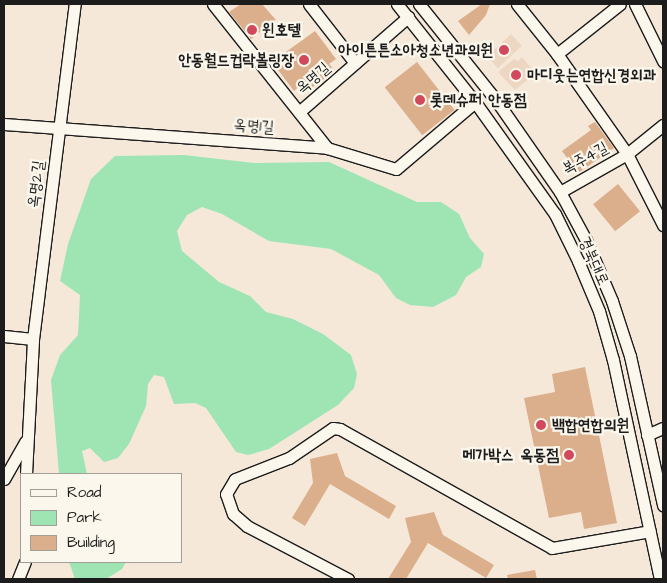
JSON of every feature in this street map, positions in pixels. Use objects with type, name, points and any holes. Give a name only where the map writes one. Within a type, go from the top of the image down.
[{"type":"street","name":"옥명2길","points":[[26,473],[25,442],[33,339],[75,4]]},
{"type":"street","name":"옥명길","points":[[213,4],[299,112],[408,17]]},
{"type":"street","points":[[309,4],[355,63]]},
{"type":"street","name":"경북대로","points":[[397,4],[475,102],[554,214],[599,312],[613,360],[660,579]]},
{"type":"street","points":[[517,4],[557,54],[627,154]]},
{"type":"street","points":[[557,54],[620,4]]},
{"type":"street","points":[[635,4],[663,61]]},
{"type":"street","name":"경북대로","points":[[422,5],[496,100],[560,192],[586,240],[612,301],[630,356],[663,505]]},
{"type":"street","name":"옥명1길","points":[[4,124],[328,148],[396,169],[475,102]]},
{"type":"street","points":[[299,112],[328,148]]},
{"type":"street","name":"복주4길","points":[[560,192],[627,154],[663,125]]},
{"type":"street","name":"복주4길","points":[[627,154],[663,225]]},
{"type":"street","points":[[4,336],[33,339]]},
{"type":"street","points":[[348,579],[247,526],[233,514],[226,494],[235,479],[289,458],[333,428],[340,428],[552,548],[650,531]]},
{"type":"street","points":[[646,435],[663,428]]},
{"type":"street","points":[[4,479],[25,442]]},
{"type":"street","points":[[18,579],[24,563]]},
{"type":"shaded area","name":"아이튼튼소아청소년과의원","points":[[511,34],[522,46],[498,68],[487,57]]},
{"type":"shaded area","name":"마디웃는연합신경외과","points":[[522,57],[532,69],[531,77],[515,90],[498,72],[514,59],[518,61]]},
{"type":"green space","points":[[184,155],[254,163],[329,162],[417,202],[441,202],[459,214],[470,238],[484,254],[481,267],[466,277],[456,295],[433,307],[410,305],[396,298],[379,275],[331,249],[269,241],[222,214],[202,207],[187,215],[177,231],[182,251],[219,282],[250,296],[266,312],[293,319],[323,334],[351,355],[357,374],[354,388],[338,405],[269,449],[248,455],[236,452],[206,408],[195,403],[174,404],[164,377],[154,375],[148,384],[146,406],[129,444],[118,458],[104,462],[90,448],[82,451],[87,473],[59,473],[51,380],[60,355],[78,335],[80,295],[60,281],[68,244],[91,179],[115,156]]},
{"type":"green space","points":[[69,563],[125,563],[122,569],[106,579],[75,579]]},
{"type":"building","name":"윈호텔","points":[[241,4],[262,4],[276,20],[251,39],[229,12]]},
{"type":"building","points":[[482,4],[490,4],[486,15],[469,35],[458,21]]},
{"type":"building","name":"안동월드컵락볼링장","points":[[315,31],[336,59],[329,64],[335,71],[310,89],[304,82],[294,91],[272,62]]},
{"type":"building","name":"롯데슈퍼 안동점","points":[[417,62],[455,110],[422,135],[385,87]]},
{"type":"building","points":[[595,122],[614,148],[578,173],[562,151],[591,130],[588,126]]},
{"type":"building","points":[[618,184],[640,211],[615,231],[593,204]]},
{"type":"building","name":"메가박스 옥동점","points":[[585,367],[617,523],[584,529],[581,512],[549,518],[524,398],[555,392],[552,374]]},
{"type":"building","points":[[337,453],[345,476],[396,506],[389,519],[330,484],[305,526],[292,518],[313,483],[310,459]]},
{"type":"building","points":[[434,512],[443,535],[494,565],[486,578],[428,543],[406,579],[388,579],[411,542],[405,518]]},
{"type":"building","points":[[535,570],[537,579],[508,579],[507,575]]},
{"type":"place","name":"윈호텔","points":[[252,30]]},
{"type":"place","name":"아이튼튼소아청소년과의원","points":[[504,50]]},
{"type":"place","name":"안동월드컵락볼링장","points":[[304,60]]},
{"type":"place","name":"마디웃는연합신경외과","points":[[516,75]]},
{"type":"place","name":"롯데슈퍼 안동점","points":[[420,100]]},
{"type":"place","name":"백합연합의원","points":[[541,425]]},
{"type":"place","name":"메가박스 옥동점","points":[[569,455]]}]
